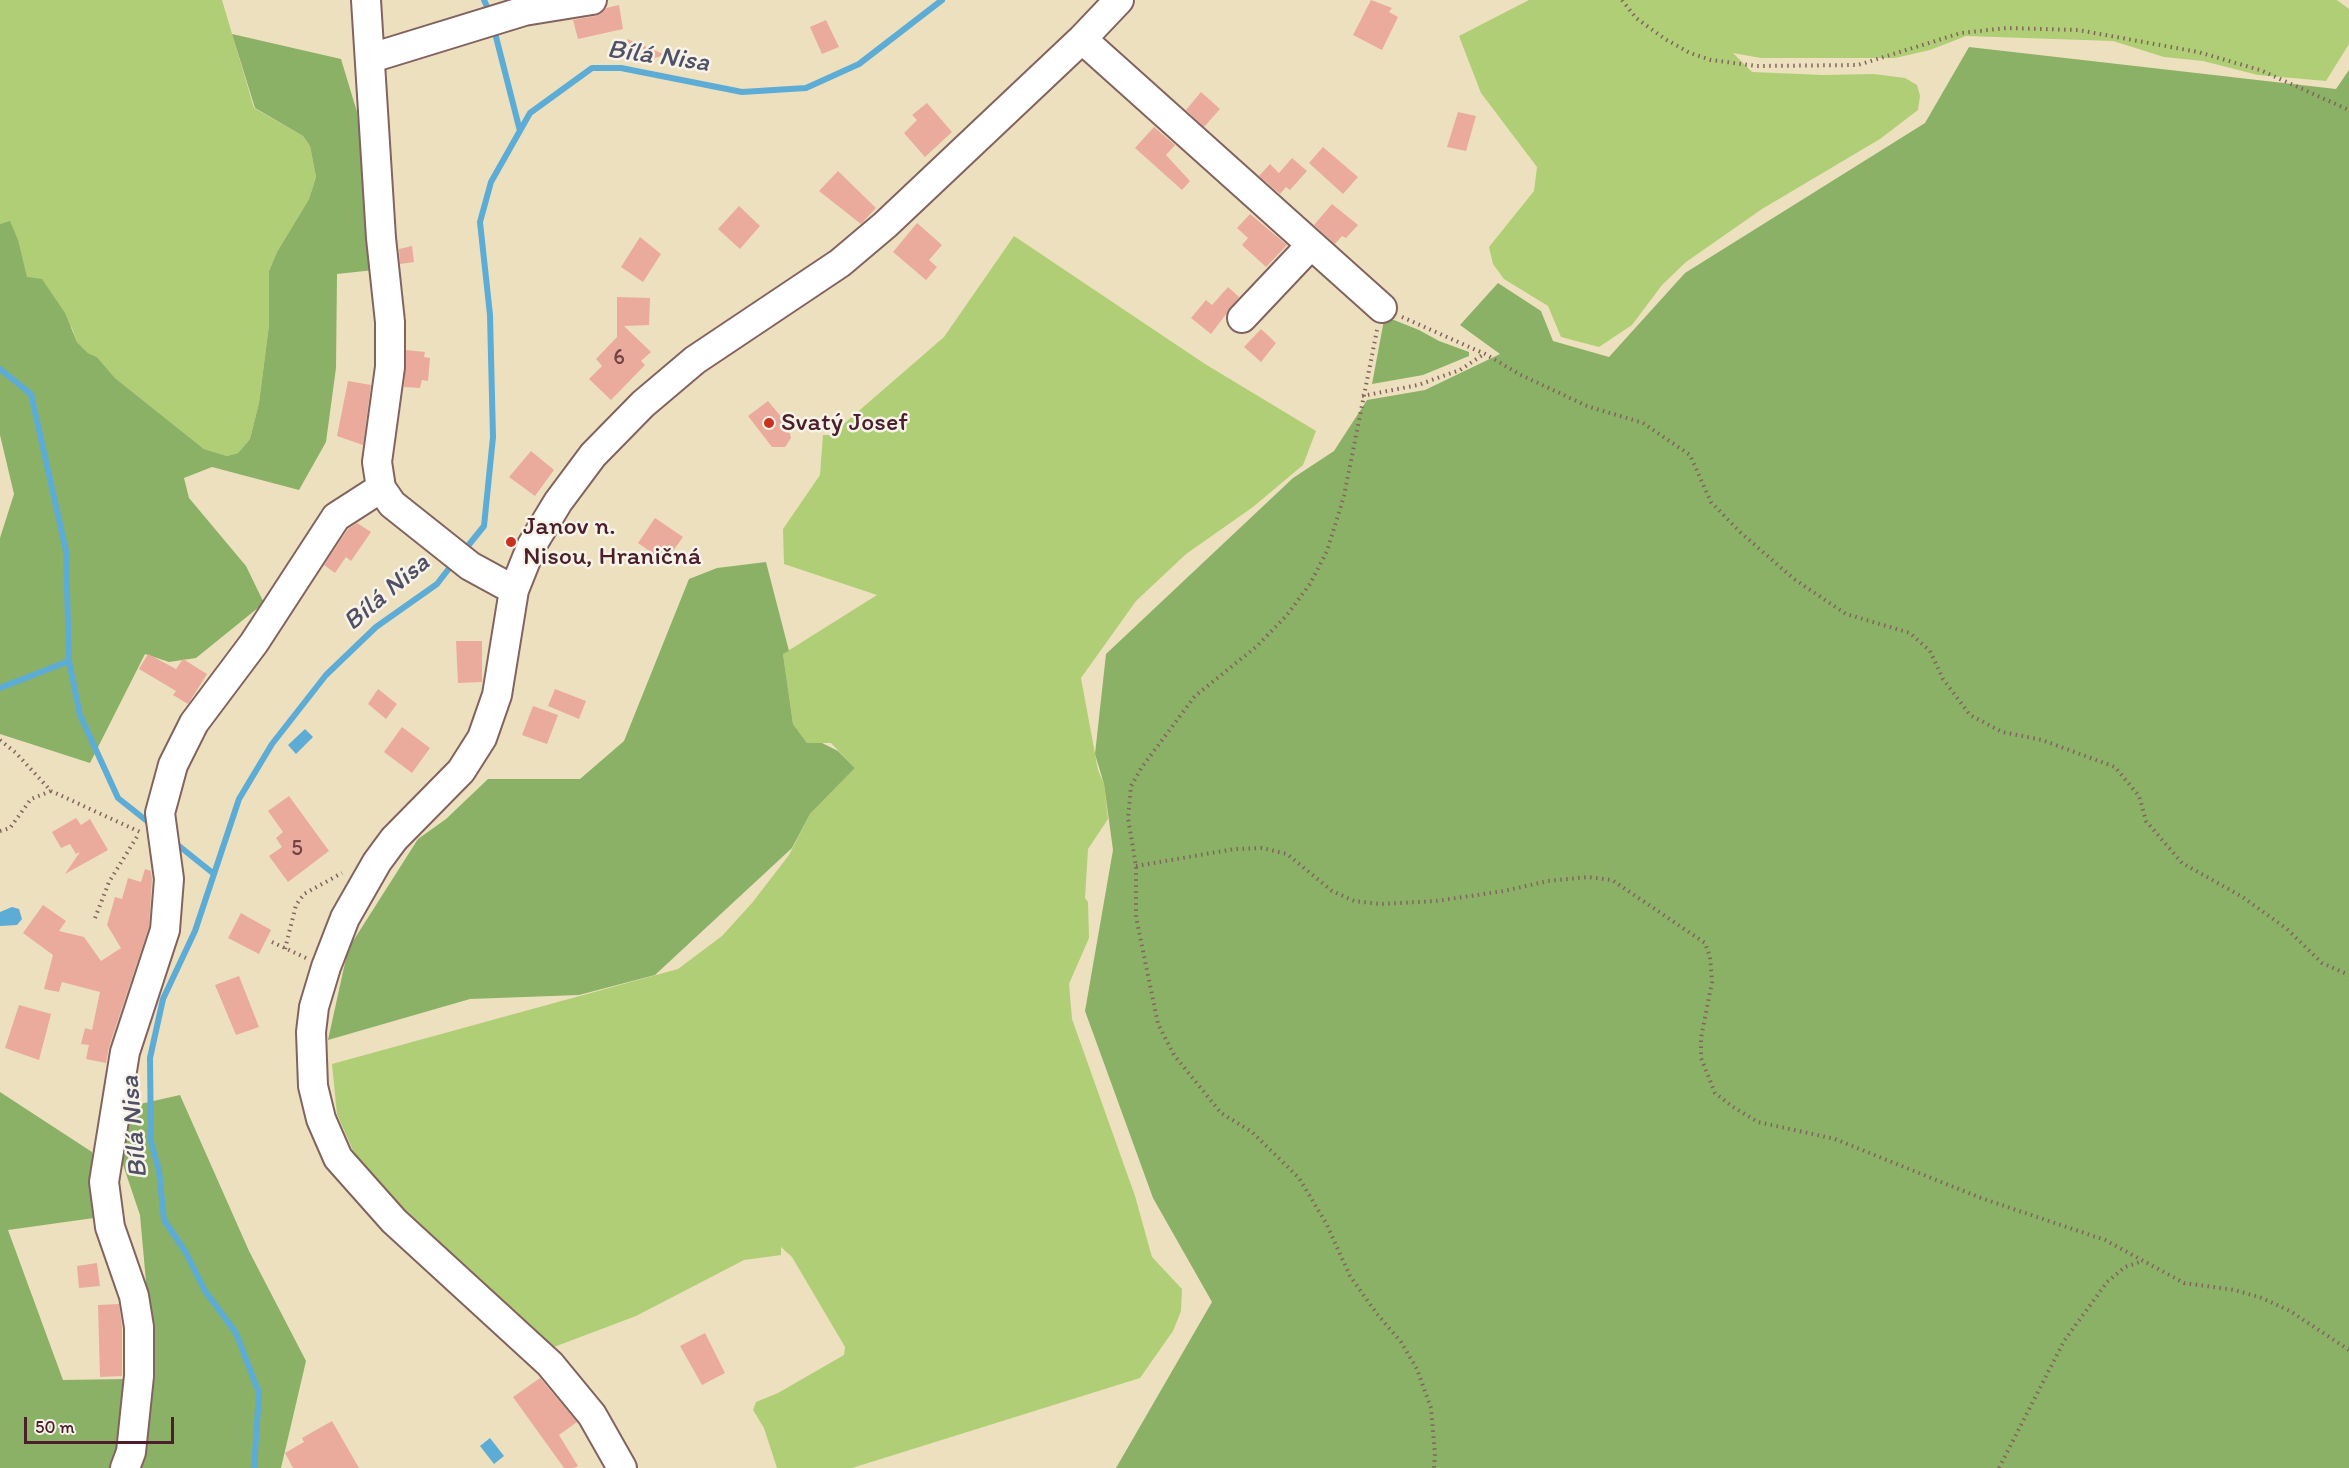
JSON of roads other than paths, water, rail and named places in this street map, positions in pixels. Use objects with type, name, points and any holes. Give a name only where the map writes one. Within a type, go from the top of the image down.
[{"type":"street","points":[[366,0],[381,238],[390,322],[390,367],[377,462],[381,488],[392,504],[470,566],[514,590]]},
{"type":"street","points":[[370,58],[524,11],[592,0]]},
{"type":"street","points":[[622,1468],[592,1415],[550,1364],[394,1221],[338,1158],[321,1119],[313,1086],[311,1032],[314,1007],[326,967],[345,918],[377,862],[394,839],[461,771],[482,738],[497,695],[514,590],[532,545],[558,502],[593,455],[643,404],[695,360],[840,263],[885,225],[1082,39],[1119,0]]},
{"type":"street","points":[[1082,39],[1382,308]]},
{"type":"street","points":[[1242,318],[1311,245]]},
{"type":"street","points":[[125,1468],[131,1452],[139,1376],[139,1327],[134,1296],[110,1227],[104,1182],[125,1052],[165,930],[169,879],[160,813],[173,765],[194,723],[254,643],[336,517],[381,488]]},
{"type":"water","points":[[305,729],[313,737],[296,754],[288,745]]},
{"type":"water","points":[[12,907],[19,909],[22,919],[17,925],[0,926],[0,912]]},
{"type":"water","points":[[490,1438],[504,1456],[494,1464],[480,1446]]},
{"type":"waterway","points":[[484,0],[490,13]]},
{"type":"waterway","name":"Bílá Nisa","points":[[463,552],[484,526],[493,437],[490,315],[480,222],[491,182],[530,113],[592,68],[621,68],[742,92],[806,88],[859,64],[942,0]]},
{"type":"waterway","points":[[494,29],[520,131]]},
{"type":"waterway","points":[[0,369],[31,394],[66,551],[69,661],[80,715],[118,798],[152,825]]},
{"type":"waterway","name":"Bílá Nisa","points":[[254,1468],[259,1393],[236,1333],[205,1291],[185,1251],[164,1220],[159,1171],[151,1142],[150,1058],[163,999],[195,931],[239,799],[272,744],[326,675],[376,627],[437,584],[454,562]]},
{"type":"waterway","points":[[0,688],[69,661]]},
{"type":"waterway","points":[[174,842],[214,874]]},
{"type":"place","name":"Svatý Josef","points":[[769,423]]},
{"type":"place","name":"Janov n. Nisou, Hraničná","points":[[511,542]]}]
